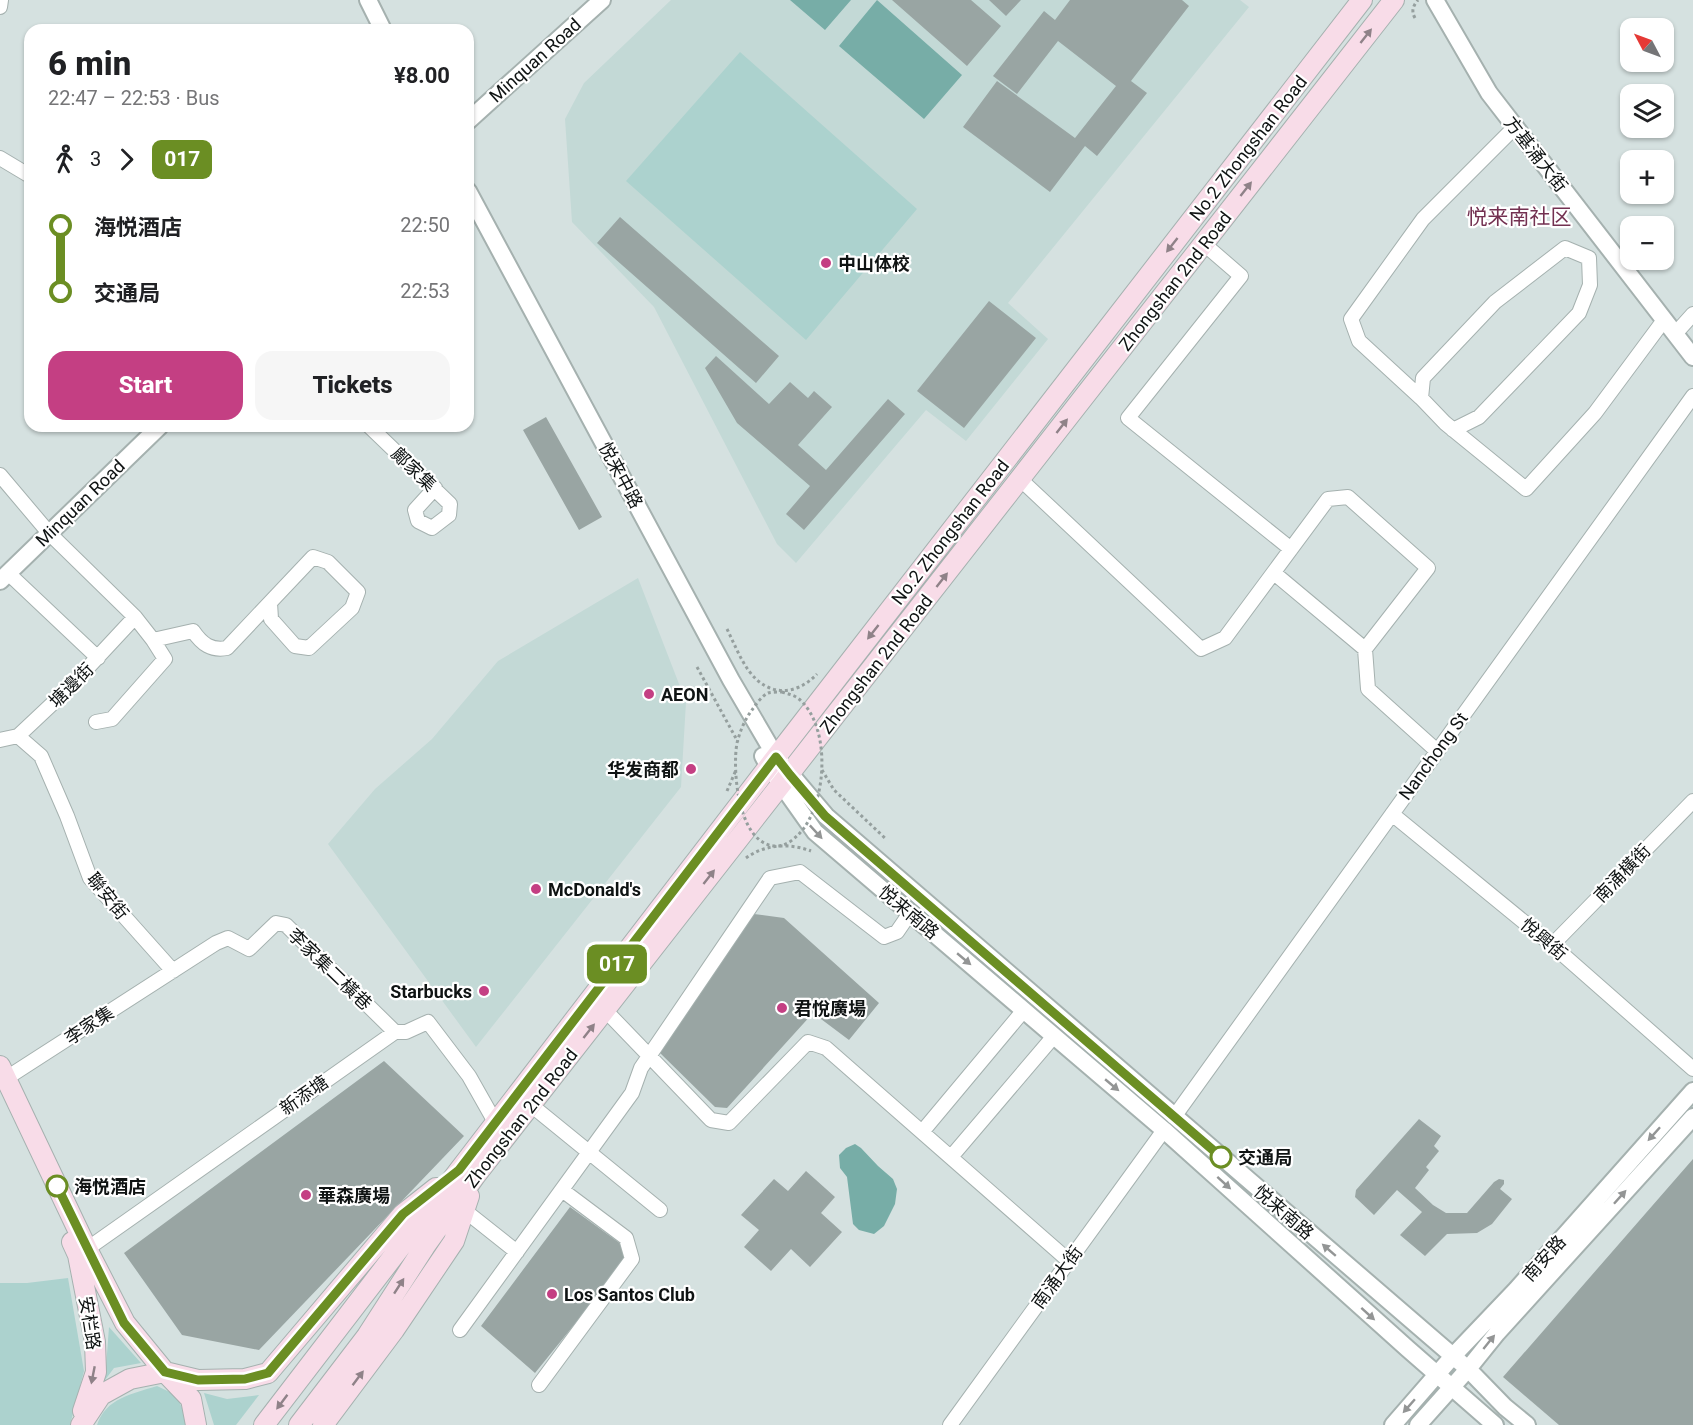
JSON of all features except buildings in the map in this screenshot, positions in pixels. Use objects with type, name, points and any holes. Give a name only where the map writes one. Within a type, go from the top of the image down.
[{"type":"main road","name":"No.2 Zhongshan Road","points":[[264,1425],[343,1323],[467,1173],[495,1122],[1362,0]]},
{"type":"main road","name":"Zhongshan 2nd Road","points":[[299,1425],[367,1335],[425,1246],[467,1173],[531,1106],[1394,0]]},
{"type":"main road","name":"安栏路","points":[[2,1079],[124,1323],[191,1399],[196,1425]]},
{"type":"main road","name":"安栏路","points":[[2,1079],[78,1255],[95,1342],[96,1372],[79,1425]]},
{"type":"main road","points":[[79,1425],[102,1395],[130,1379],[165,1372],[198,1380],[245,1379],[268,1373],[403,1214],[467,1173]]},
{"type":"main road","points":[[323,1425],[394,1330],[454,1241],[464,1210],[467,1173]]},
{"type":"street","points":[[0,7],[1,0]]},
{"type":"street","points":[[368,0],[380,24]]},
{"type":"street","name":"Minquan Road","points":[[474,116],[602,0]]},
{"type":"street","name":"方基涌大街","points":[[1435,0],[1489,93],[1693,357]]},
{"type":"street","points":[[1515,128],[1423,219],[1351,319],[1359,341],[1422,398],[1453,430],[1526,489],[1595,413],[1664,320]]},
{"type":"street","points":[[0,158],[24,172]]},
{"type":"street","name":"悦来中路","points":[[474,202],[772,762]]},
{"type":"street","name":"悦来中路","points":[[474,215],[772,762]]},
{"type":"street","points":[[1453,430],[1479,417],[1579,313],[1590,285],[1589,258],[1605,243]]},
{"type":"street","points":[[1204,244],[1241,276],[1128,418],[1291,549]]},
{"type":"street","points":[[1422,398],[1423,378],[1495,302],[1565,248],[1589,258]]},
{"type":"street","points":[[1675,334],[1693,314]]},
{"type":"street","name":"Nanchong St","points":[[1169,1123],[1693,396]]},
{"type":"street","name":"Minquan Road","points":[[4,577],[154,432]]},
{"type":"street","name":"鄺家集","points":[[375,432],[435,488],[450,504],[449,515],[432,528],[418,521],[415,510],[435,488]]},
{"type":"street","points":[[0,475],[50,533],[135,617],[165,659],[112,719],[96,722]]},
{"type":"street","points":[[1020,479],[1201,649],[1226,638],[1328,500],[1348,497],[1428,568],[1365,649],[1368,689],[1437,752]]},
{"type":"street","points":[[153,640],[194,631],[201,642],[217,650],[227,648],[313,557],[328,562],[358,592],[352,608],[309,648],[295,646],[271,619],[270,603]]},
{"type":"street","points":[[1274,573],[1365,649]]},
{"type":"street","points":[[4,577],[98,658]]},
{"type":"street","name":"塘邊街","points":[[18,736],[98,658],[135,617]]},
{"type":"street","points":[[0,740],[18,736]]},
{"type":"street","name":"聯安街","points":[[18,736],[41,756],[90,878],[173,971]]},
{"type":"street","name":"悦来南路","points":[[772,762],[786,780],[815,832],[1054,1036],[1169,1123],[1453,1356],[1505,1407],[1527,1425]]},
{"type":"street","name":"悦来南路","points":[[786,780],[1169,1123],[1437,1374],[1495,1425]]},
{"type":"street","name":"南涌橫街","points":[[1552,945],[1693,801]]},
{"type":"street","name":"悅興街","points":[[1392,814],[1552,945],[1693,1069]]},
{"type":"street","points":[[460,1330],[632,1093],[641,1068],[770,878],[800,872],[884,937],[897,932],[910,913]]},
{"type":"street","name":"李家集二橫巷","points":[[173,971],[216,943],[228,938],[249,949],[276,923],[286,925],[394,1032]]},
{"type":"street","name":"李家集","points":[[2,1079],[173,971]]},
{"type":"street","points":[[605,1010],[711,1120],[729,1123],[808,1042],[825,1048],[1069,1261]]},
{"type":"street","points":[[922,1132],[1024,1010]]},
{"type":"street","name":"新添塘","points":[[87,1249],[394,1032],[406,1032],[428,1022],[469,1076],[495,1122]]},
{"type":"street","points":[[951,1157],[1054,1036]]},
{"type":"street","name":"南安路","points":[[1393,1425],[1693,1090]]},
{"type":"street","points":[[531,1106],[660,1210]]},
{"type":"street","name":"南安路","points":[[1418,1425],[1497,1333],[1693,1117]]},
{"type":"street","name":"南涌大街","points":[[950,1425],[1169,1123]]},
{"type":"street","points":[[539,1385],[632,1259],[626,1238],[562,1190]]},
{"type":"street","points":[[464,1210],[516,1252]]},
{"type":"path","points":[[1415,18],[1412,11],[1418,0]]},
{"type":"path","points":[[727,630],[749,672],[765,686],[793,695],[808,710],[820,742],[822,770],[818,796],[805,828],[794,839],[751,854],[743,860]]},
{"type":"path","points":[[697,667],[738,742]]},
{"type":"path","points":[[818,673],[809,683],[782,692],[768,693],[757,703],[747,717],[738,742],[736,770],[737,789],[746,821],[753,833],[763,842],[779,846],[799,846],[820,854]]},
{"type":"path","points":[[822,770],[834,790],[886,839]]},
{"type":"shaded area","name":"中山体校","points":[[671,0],[1240,0],[1249,7],[1008,303],[1048,339],[966,441],[926,410],[796,563],[777,544],[654,307],[572,222],[565,119],[584,83]]},
{"type":"shaded area","points":[[790,0],[851,0],[825,30]]},
{"type":"shaded area","points":[[877,0],[962,75],[924,119],[839,46]]},
{"type":"shaded area","points":[[740,52],[917,209],[806,340],[626,181]]},
{"type":"shaded area","name":"华发商都","points":[[638,578],[686,702],[681,787],[476,1047],[328,844],[375,789],[432,739],[498,661]]},
{"type":"shaded area","points":[[855,1144],[893,1179],[897,1189],[895,1204],[884,1226],[874,1234],[859,1230],[853,1224],[847,1177],[840,1168],[839,1155],[846,1148]]},
{"type":"shaded area","points":[[68,1278],[84,1371],[70,1425],[0,1425],[0,1283],[27,1283]]},
{"type":"shaded area","points":[[109,1327],[141,1363],[114,1368],[105,1380]]},
{"type":"shaded area","points":[[157,1386],[176,1395],[188,1421],[187,1425],[97,1425],[101,1416],[113,1403]]},
{"type":"shaded area","points":[[204,1393],[227,1399],[259,1395],[236,1425],[214,1425]]},
{"type":"bus line","name":"017","points":[[57,1186],[124,1323],[165,1372],[198,1380],[245,1379],[268,1373],[403,1214],[459,1170],[776,757],[825,816],[1221,1157]]},
{"type":"place","name":"中山体校","points":[[826,263]]},
{"type":"place","name":"AEON","points":[[649,694]]},
{"type":"place","name":"华发商都","points":[[691,769]]},
{"type":"place","name":"McDonald's","points":[[536,889]]},
{"type":"place","name":"Starbucks","points":[[484,991]]},
{"type":"place","name":"君悅廣場","points":[[782,1008]]},
{"type":"place","name":"交通局","points":[[1221,1157]]},
{"type":"place","name":"海悦酒店","points":[[57,1186]]},
{"type":"place","name":"華森廣場","points":[[306,1195]]},
{"type":"place","name":"Los Santos Club","points":[[552,1294]]},
{"type":"district","name":"悦来南社区","points":[[1519,217]]}]
